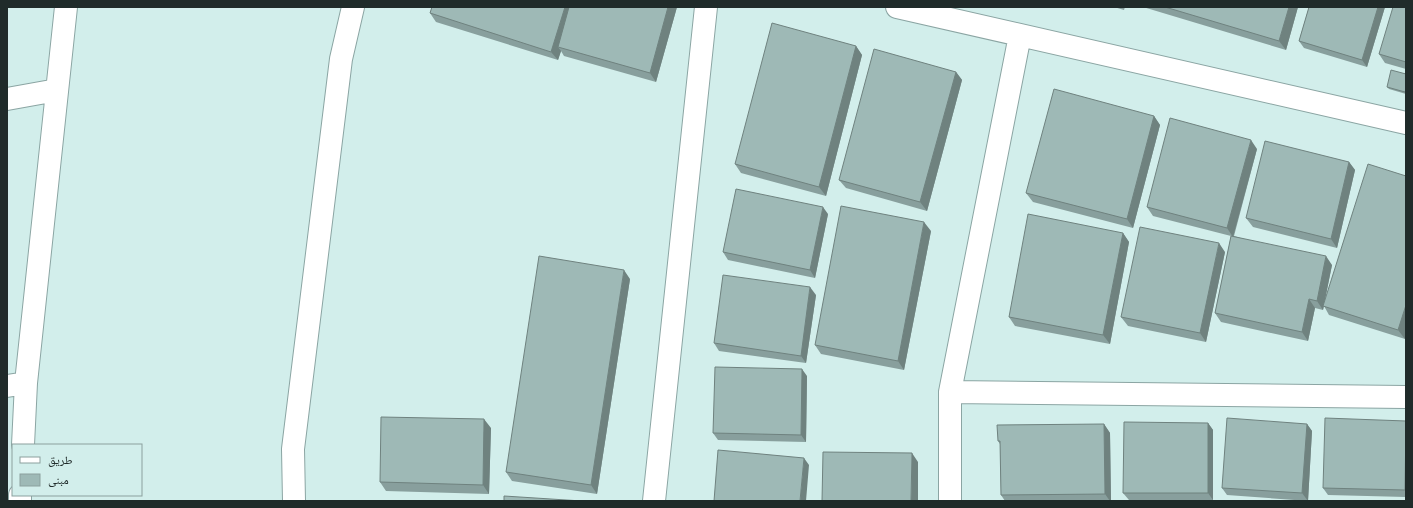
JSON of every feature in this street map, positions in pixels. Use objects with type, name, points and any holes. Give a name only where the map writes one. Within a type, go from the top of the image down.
[{"type":"street","points":[[22,444],[16,384],[57,90],[66,7]]},
{"type":"street","points":[[294,501],[293,449],[341,59],[352,7]]},
{"type":"street","points":[[654,501],[706,7]]},
{"type":"street","points":[[897,7],[1406,123]]},
{"type":"street","points":[[950,501],[950,392],[1020,35]]},
{"type":"street","points":[[7,99],[57,90]]},
{"type":"street","points":[[950,392],[1406,397]]},
{"type":"building","points":[[432,7],[565,7],[551,52],[430,13]]},
{"type":"building","points":[[569,7],[668,7],[650,73],[558,47]]},
{"type":"building","points":[[1165,7],[1289,7],[1279,41]]},
{"type":"building","points":[[1309,7],[1378,7],[1362,60],[1299,41]]},
{"type":"building","points":[[1393,7],[1406,7],[1406,62],[1379,54]]},
{"type":"building","points":[[772,23],[856,46],[819,187],[735,164]]},
{"type":"building","points":[[874,49],[956,72],[920,202],[839,180]]},
{"type":"building","points":[[1391,70],[1406,74],[1405,92],[1387,87]]},
{"type":"building","points":[[1054,89],[1154,116],[1127,219],[1026,193]]},
{"type":"building","points":[[1170,118],[1251,140],[1227,228],[1147,207]]},
{"type":"building","points":[[1265,141],[1349,162],[1331,239],[1246,218]]},
{"type":"building","points":[[1368,164],[1406,176],[1406,305],[1398,330],[1323,306]]},
{"type":"building","points":[[736,189],[823,207],[810,270],[723,252]]},
{"type":"building","points":[[841,206],[924,222],[898,361],[815,345]]},
{"type":"building","points":[[1028,214],[1123,233],[1103,335],[1009,317]]},
{"type":"building","points":[[1140,227],[1219,243],[1200,333],[1121,317]]},
{"type":"building","points":[[1231,236],[1326,256],[1317,301],[1309,299],[1302,332],[1215,313]]},
{"type":"building","points":[[539,256],[624,270],[591,485],[506,472]]},
{"type":"building","points":[[723,275],[810,287],[801,356],[714,343]]},
{"type":"building","points":[[715,367],[802,369],[801,435],[713,433]]},
{"type":"building","points":[[381,417],[484,419],[483,485],[380,482]]},
{"type":"building","points":[[1227,418],[1307,424],[1302,493],[1222,488]]},
{"type":"building","points":[[1325,418],[1406,421],[1405,490],[1323,488]]},
{"type":"building","points":[[1124,422],[1208,423],[1208,493],[1123,493]]},
{"type":"building","points":[[1104,424],[1105,494],[1001,495],[1000,441],[998,441],[997,425]]},
{"type":"building","points":[[718,450],[804,458],[800,501],[714,501]]},
{"type":"building","points":[[823,452],[912,453],[911,501],[822,501]]},
{"type":"building","points":[[504,496],[582,501],[504,501]]}]
